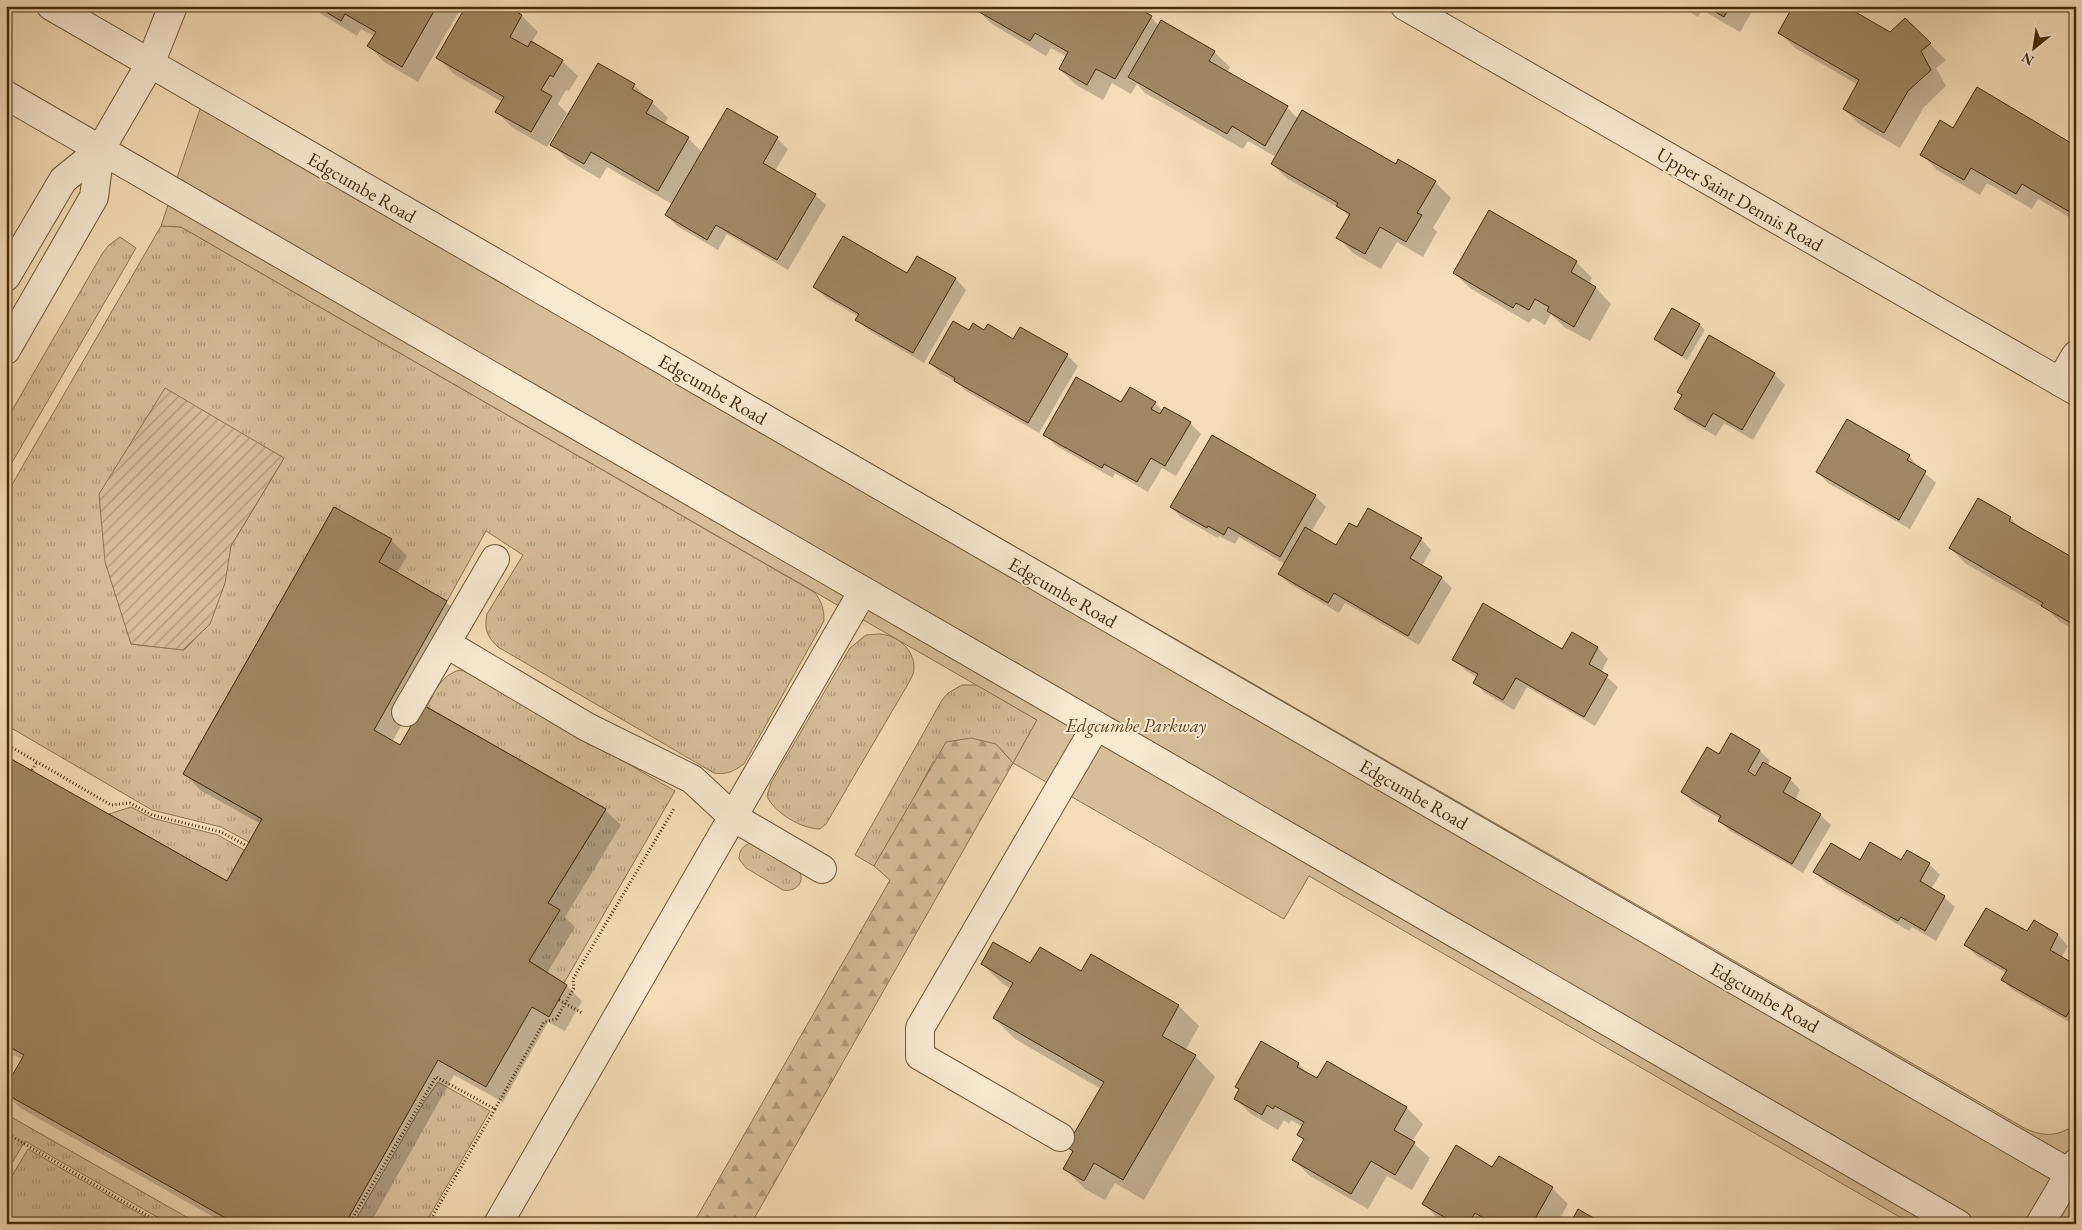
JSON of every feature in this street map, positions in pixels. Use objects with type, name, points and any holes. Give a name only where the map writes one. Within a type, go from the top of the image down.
[{"type":"street","name":"Edgcumbe Road","points":[[51,6],[2074,1171]]},
{"type":"street","points":[[6,277],[62,180],[100,150],[150,64],[173,6]]},
{"type":"street","name":"Upper Saint Dennis Road","points":[[1405,6],[2068,387]]},
{"type":"street","points":[[6,95],[1958,1224]]},
{"type":"street","points":[[6,350],[94,197],[100,150]]},
{"type":"street","points":[[2068,387],[2076,355]]},
{"type":"street","points":[[406,712],[495,559]]},
{"type":"street","points":[[498,1224],[863,591]]},
{"type":"street","points":[[447,644],[587,727],[692,779],[733,817],[822,869]]},
{"type":"street","points":[[1060,1137],[920,1056],[920,1028],[1096,726]]},
{"type":"street","points":[[2040,1224],[2074,1171]]},
{"type":"path","points":[[6,744],[111,805],[130,803],[152,815],[220,832],[246,846]]},
{"type":"path","points":[[32,770],[36,762]]},
{"type":"path","points":[[428,1224],[544,1022],[556,1019],[574,988],[573,979],[692,779]]},
{"type":"path","points":[[559,1000],[565,1003]]},
{"type":"path","points":[[349,1224],[436,1077],[495,1108]]},
{"type":"path","points":[[6,1133],[160,1223]]},
{"type":"green space","name":"Edgcumbe Parkway","points":[[209,82],[2026,1129],[2047,1134],[2068,1129],[2076,1134],[2076,1224],[1912,1224],[1309,876],[1284,919],[1013,763],[1037,720],[181,227],[161,226]]},
{"type":"green space","points":[[161,226],[181,227],[814,592],[822,605],[824,621],[744,764],[730,772],[714,773],[494,643],[486,629],[487,614],[523,555],[486,531],[447,601],[379,562],[391,539],[334,507],[183,774],[262,819],[249,842],[221,827],[152,810],[6,725],[6,495]],"holes":[[[284,458],[231,546],[210,624],[184,650],[131,644]]]},
{"type":"green space","points":[[120,237],[136,248],[6,473],[6,421],[102,254],[109,245]]},
{"type":"green space","points":[[165,388],[284,458],[231,546],[225,583],[210,624],[183,650],[131,644],[105,562],[99,494]]},
{"type":"green space","points":[[878,634],[898,640],[908,649],[913,662],[913,675],[826,824],[820,829],[797,823],[782,814],[767,796],[771,783],[850,648],[866,635]]},
{"type":"green space","points":[[460,670],[469,672],[675,791],[564,983],[529,961],[559,910],[548,903],[606,809],[427,707],[443,680],[453,672]]},
{"type":"green space","points":[[962,685],[977,685],[1037,720],[1013,763],[996,744],[933,762],[907,811],[874,866],[855,855],[942,700],[948,693]]},
{"type":"green space","points":[[971,738],[996,744],[1013,763],[751,1224],[693,1224],[890,880],[874,866],[946,742]]},
{"type":"green space","points":[[131,807],[152,818],[218,835],[244,850],[227,881],[109,814]]},
{"type":"green space","points":[[751,843],[798,870],[801,878],[798,885],[792,890],[783,890],[746,868],[739,859],[739,856],[744,847]]},
{"type":"green space","points":[[438,1082],[490,1111],[425,1224],[353,1224],[424,1102]]},
{"type":"green space","points":[[6,1114],[197,1223],[163,1224],[164,1221],[25,1141],[6,1173]]},
{"type":"green space","points":[[28,1149],[156,1224],[6,1224],[6,1186]]},
{"type":"building","points":[[316,6],[437,6],[402,67],[367,46],[376,32],[345,14],[341,21]]},
{"type":"building","points":[[466,6],[507,6],[522,15],[510,37],[528,47],[531,41],[563,60],[553,77],[550,75],[541,90],[552,96],[531,132],[495,112],[504,97],[436,58]]},
{"type":"building","points":[[976,6],[1134,6],[1152,16],[1115,79],[1096,69],[1087,85],[1059,69],[1068,52],[1035,33],[1030,41],[974,9]]},
{"type":"building","points":[[1705,6],[1730,6],[1724,17]]},
{"type":"building","points":[[1793,6],[1845,6],[1890,32],[1905,18],[1931,43],[1921,51],[1931,70],[1908,91],[1884,133],[1843,109],[1859,80],[1778,33]]},
{"type":"building","points":[[1161,20],[1215,51],[1209,61],[1288,106],[1265,146],[1232,126],[1227,134],[1128,77]]},
{"type":"building","points":[[598,63],[635,84],[632,89],[653,101],[646,113],[689,137],[658,191],[591,152],[584,164],[550,145]]},
{"type":"building","points":[[1977,87],[2076,146],[2075,215],[2022,184],[2016,194],[1971,168],[1964,180],[1920,155],[1940,120],[1953,128]]},
{"type":"building","points":[[727,108],[778,137],[763,163],[816,194],[777,260],[716,225],[707,240],[665,215]]},
{"type":"building","points":[[1302,110],[1396,164],[1398,159],[1436,181],[1417,213],[1422,215],[1406,242],[1380,227],[1365,254],[1336,238],[1350,214],[1336,206],[1338,203],[1271,164]]},
{"type":"building","points":[[1489,210],[1577,261],[1571,272],[1596,287],[1574,327],[1547,311],[1549,307],[1535,299],[1529,310],[1516,303],[1513,308],[1453,273]]},
{"type":"building","points":[[843,236],[907,273],[917,256],[956,278],[913,353],[855,320],[859,314],[813,287]]},
{"type":"building","points":[[1672,308],[1700,324],[1682,356],[1654,339]]},
{"type":"building","points":[[953,321],[969,330],[973,323],[984,330],[988,324],[1013,339],[1020,327],[1068,354],[1028,423],[954,381],[955,378],[929,363]]},
{"type":"building","points":[[1709,335],[1775,373],[1742,430],[1713,413],[1705,427],[1674,409],[1682,395],[1677,392]]},
{"type":"building","points":[[1076,377],[1121,402],[1130,387],[1156,402],[1151,409],[1160,414],[1164,407],[1191,422],[1165,466],[1151,458],[1137,482],[1104,464],[1102,468],[1043,435]]},
{"type":"building","points":[[1847,419],[1910,455],[1907,460],[1926,471],[1899,520],[1816,472]]},
{"type":"building","points":[[1212,435],[1316,495],[1280,557],[1228,527],[1224,535],[1208,526],[1207,528],[1170,507]]},
{"type":"building","points":[[1978,498],[2011,517],[2009,521],[2070,556],[2073,550],[2076,551],[2076,615],[2071,623],[2041,606],[2043,603],[1949,548]]},
{"type":"building","points":[[334,507],[392,539],[379,562],[447,601],[374,730],[400,745],[423,705],[606,809],[548,903],[560,910],[529,961],[567,985],[549,1017],[532,1007],[486,1087],[438,1060],[345,1224],[236,1224],[6,1094],[6,1086],[24,1055],[6,1045],[6,756],[227,881],[262,819],[183,774]]},
{"type":"building","points":[[1368,508],[1422,538],[1410,558],[1442,577],[1408,636],[1334,593],[1328,603],[1278,574],[1305,527],[1336,545],[1349,523],[1357,527]]},
{"type":"building","points":[[1483,603],[1562,649],[1572,632],[1598,647],[1589,664],[1608,675],[1584,717],[1516,678],[1503,700],[1473,683],[1478,674],[1452,660]]},
{"type":"building","points":[[1731,733],[1760,750],[1748,771],[1755,776],[1763,762],[1791,778],[1783,792],[1821,814],[1792,864],[1718,821],[1721,816],[1681,792],[1707,747],[1719,754]]},
{"type":"building","points":[[1870,842],[1901,860],[1907,850],[1930,863],[1920,881],[1945,896],[1925,931],[1901,917],[1898,921],[1813,872],[1831,843],[1860,860]]},
{"type":"building","points":[[1986,908],[2027,931],[2034,920],[2058,934],[2050,950],[2076,965],[2076,999],[2066,1017],[2001,980],[2007,970],[1964,945]]},
{"type":"building","points":[[993,942],[1030,963],[1040,947],[1081,971],[1091,954],[1179,1005],[1162,1036],[1196,1055],[1123,1180],[1094,1163],[1084,1181],[1063,1169],[1073,1151],[1066,1147],[1104,1082],[993,1018],[1013,983],[981,964]]},
{"type":"building","points":[[1261,1041],[1299,1063],[1297,1067],[1317,1078],[1327,1061],[1407,1107],[1394,1130],[1415,1142],[1395,1175],[1371,1161],[1351,1194],[1292,1160],[1304,1139],[1297,1135],[1304,1122],[1275,1106],[1273,1109],[1267,1105],[1262,1115],[1234,1099],[1239,1089],[1235,1087]]},
{"type":"building","points":[[1456,1145],[1492,1167],[1499,1156],[1553,1187],[1532,1224],[1494,1224],[1475,1213],[1468,1224],[1456,1224],[1422,1204]]},
{"type":"building","points":[[1578,1209],[1604,1224],[1570,1224]]}]
